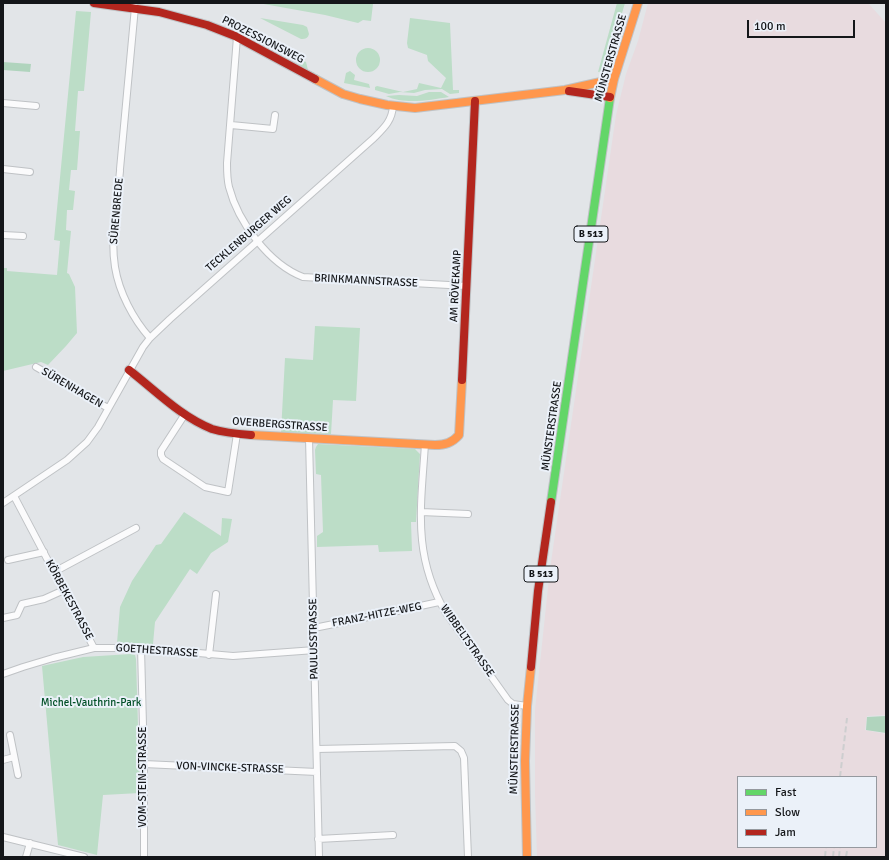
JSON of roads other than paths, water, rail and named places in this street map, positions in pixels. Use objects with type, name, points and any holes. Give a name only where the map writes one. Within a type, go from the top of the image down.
[{"type":"street","name":"PROZESSIONSWEG","points":[[94,3],[135,8],[202,24],[237,37],[343,94],[393,106]]},
{"type":"street","name":"MÜNSTERSTRASSE","points":[[527,857],[525,761],[527,706],[538,591],[610,97],[614,79],[638,3]]},
{"type":"street","name":"SÜRENBREDE","points":[[135,8],[113,236],[115,268],[120,286],[129,306],[142,328],[150,338]]},
{"type":"street","name":"BRINKMANNSTRASSE","points":[[237,37],[227,163],[229,186],[232,196],[251,233],[280,265],[292,273],[303,277],[467,286]]},
{"type":"street","points":[[393,106],[415,108],[475,101],[565,90],[614,79]]},
{"type":"street","points":[[565,90],[610,97]]},
{"type":"street","name":"AM RÖVEKAMP","points":[[425,444],[441,445],[449,443],[456,440],[459,434],[475,101]]},
{"type":"street","points":[[3,103],[36,106]]},
{"type":"street","name":"TECKLENBURGER WEG","points":[[3,503],[67,460],[87,442],[129,370],[150,338],[374,138],[386,126],[393,112],[393,106]]},
{"type":"street","points":[[231,125],[273,129],[275,115]]},
{"type":"street","points":[[3,169],[30,172]]},
{"type":"street","points":[[3,235],[23,236]]},
{"type":"street","name":"SÜRENHAGEN","points":[[36,367],[108,408]]},
{"type":"street","name":"OVERBERGSTRASSE","points":[[129,370],[185,414],[211,429],[237,434],[425,444]]},
{"type":"street","points":[[185,414],[161,451],[161,455],[163,459],[205,487],[228,492],[237,434]]},
{"type":"street","name":"PAULUSSTRASSE","points":[[310,438],[319,857]]},
{"type":"street","name":"WIBBELTSTRASSE","points":[[425,444],[421,512],[422,545],[425,564],[439,602],[508,700],[513,704],[527,706]]},
{"type":"street","name":"KÖRBEKESTRASSE","points":[[14,496],[94,648]]},
{"type":"street","points":[[421,512],[468,514]]},
{"type":"street","points":[[54,572],[136,528]]},
{"type":"street","name":"KÖRBEKESTRASSE","points":[[8,560],[44,552]]},
{"type":"street","points":[[3,618],[17,616],[22,604],[44,599],[64,590]]},
{"type":"street","points":[[209,655],[216,594]]},
{"type":"street","name":"FRANZ-HITZE-WEG","points":[[314,628],[388,614],[439,602]]},
{"type":"street","name":"GOETHESTRASSE","points":[[3,674],[53,658],[94,648],[141,648],[209,655],[240,656],[315,650]]},
{"type":"street","name":"VOM-STEIN-STRASSE","points":[[141,648],[144,764],[144,857]]},
{"type":"street","points":[[10,735],[18,775]]},
{"type":"street","points":[[317,748],[455,746],[461,751],[464,758],[468,857]]},
{"type":"street","points":[[3,760],[14,757]]},
{"type":"street","name":"VON-VINCKE-STRASSE","points":[[144,764],[317,772]]},
{"type":"street","points":[[318,839],[393,835]]},
{"type":"street","points":[[3,837],[84,857]]},
{"type":"street","points":[[26,857],[30,843]]},
{"type":"railway","points":[[840,776],[847,718]]},
{"type":"railway","points":[[825,857],[826,848]]},
{"type":"railway","points":[[833,857],[834,848]]},
{"type":"railway","points":[[839,857],[840,848]]},
{"type":"railway","points":[[846,857],[847,851]]},
{"type":"park label","name":"Michel-Vauthrin-Park","points":[[91,703]]}]
